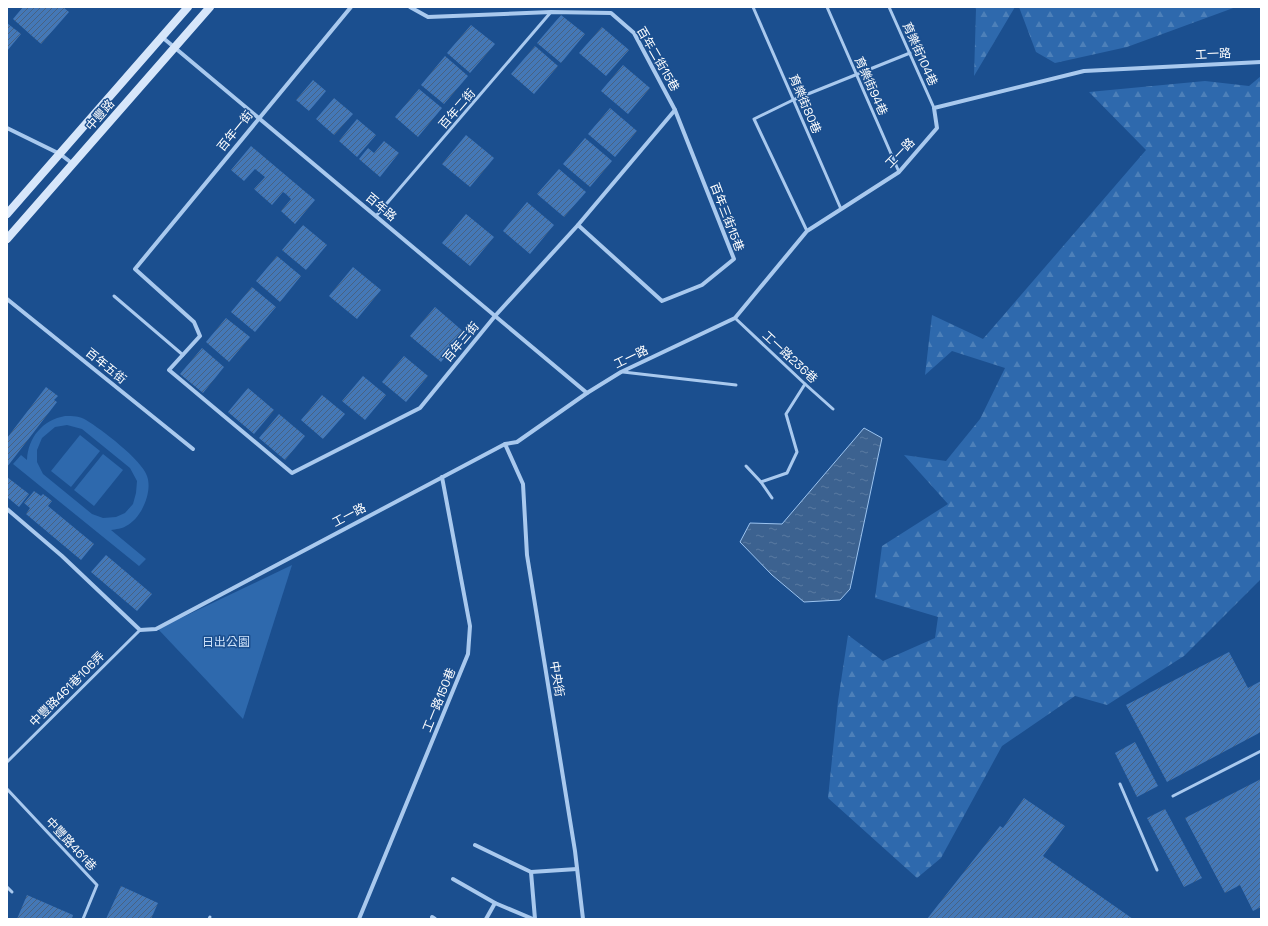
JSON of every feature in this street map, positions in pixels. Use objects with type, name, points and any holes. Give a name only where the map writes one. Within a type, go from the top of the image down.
[{"type":"main road","name":"中豐路","points":[[7,214],[188,7]]},
{"type":"main road","name":"中豐路","points":[[7,239],[210,7]]},
{"type":"street","name":"百年一街","points":[[183,355],[200,336],[194,322],[135,269],[351,7]]},
{"type":"street","points":[[410,7],[428,17],[551,12]]},
{"type":"street","name":"百年二街15巷","points":[[551,12],[611,13],[634,33],[675,110]]},
{"type":"street","name":"百年路","points":[[162,37],[587,393]]},
{"type":"street","name":"工一路","points":[[140,630],[156,629],[505,444],[517,442],[587,393],[621,372],[735,318],[807,231],[899,172],[937,128],[934,108],[1084,71],[1261,62]]},
{"type":"street","name":"百年三街","points":[[183,355],[169,370],[292,473],[420,408],[495,316],[578,225],[675,110]]},
{"type":"street","name":"百年三街15巷","points":[[578,225],[662,301],[702,285],[734,259],[675,110]]},
{"type":"street","points":[[7,128],[60,154],[73,164]]},
{"type":"street","name":"百年五街","points":[[7,299],[193,449]]},
{"type":"street","name":"中央街","points":[[505,444],[522,484],[527,555],[577,869],[583,919]]},
{"type":"street","name":"工一路150巷","points":[[359,919],[468,654],[470,626],[442,477]]},
{"type":"street","points":[[7,509],[62,556],[140,630]]},
{"type":"street","points":[[475,846],[531,872],[577,869]]},
{"type":"street","points":[[453,879],[495,903],[534,919],[531,872]]},
{"type":"street","points":[[486,919],[495,903]]},
{"type":"lane","name":"育樂街80巷","points":[[753,7],[840,209]]},
{"type":"lane","name":"育樂街94巷","points":[[827,7],[899,172]]},
{"type":"lane","name":"育樂街104巷","points":[[889,7],[934,108]]},
{"type":"lane","name":"百年二街","points":[[376,216],[551,12]]},
{"type":"lane","points":[[807,231],[754,119],[793,100],[910,54]]},
{"type":"lane","points":[[114,296],[183,355]]},
{"type":"lane","name":"工一路236巷","points":[[735,318],[805,384],[833,408]]},
{"type":"lane","points":[[621,372],[736,385]]},
{"type":"lane","points":[[761,482],[787,473],[797,452],[786,414],[805,384]]},
{"type":"lane","points":[[746,466],[761,482],[772,498]]},
{"type":"lane","name":"中豐路461巷106弄","points":[[7,762],[140,630]]},
{"type":"lane","points":[[1173,796],[1261,751]]},
{"type":"lane","points":[[1120,784],[1157,870]]},
{"type":"lane","name":"中豐路461巷","points":[[7,789],[97,885],[83,919]]},
{"type":"lane","points":[[7,886],[12,892]]},
{"type":"green space","points":[[975,7],[1015,7],[974,76],[976,9]]},
{"type":"green space","points":[[1019,7],[1236,7],[1127,47],[1055,63],[1036,52]]},
{"type":"green space","points":[[1261,76],[1261,579],[1184,656],[1107,705],[1075,696],[1002,746],[941,858],[917,878],[828,798],[838,701],[848,635],[883,661],[935,638],[938,617],[875,598],[882,546],[948,504],[904,455],[946,461],[980,419],[1005,368],[952,351],[925,375],[932,315],[983,339],[1146,150],[1089,92],[1205,81],[1249,86]]},
{"type":"green space","points":[[74,416],[86,420],[120,445],[144,469],[147,476],[148,490],[147,497],[141,511],[126,526],[111,530],[146,559],[139,566],[13,464],[21,455],[27,460],[30,444],[38,431],[50,421],[57,418]],"holes":[[[67,425],[82,429],[130,468],[137,481],[133,504],[125,513],[116,517],[103,518],[92,514],[43,474],[37,462],[37,450],[42,438],[55,427]]]},
{"type":"green space","points":[[80,435],[100,451],[71,487],[51,471]]},
{"type":"green space","points":[[103,454],[123,470],[94,506],[74,490]]},
{"type":"green space","name":"日出公園","points":[[292,565],[243,719],[158,629]]},
{"type":"water","points":[[864,428],[882,438],[850,589],[840,600],[804,602],[772,575],[740,542],[750,523],[782,524]]},
{"type":"building","points":[[23,7],[63,7],[69,12],[41,44],[13,19]]},
{"type":"building","points":[[561,15],[585,34],[561,63],[537,43]]},
{"type":"building","points":[[7,23],[21,34],[7,51]]},
{"type":"building","points":[[471,25],[495,44],[470,73],[447,53]]},
{"type":"building","points":[[602,27],[629,50],[606,76],[579,53]]},
{"type":"building","points":[[535,46],[558,66],[534,94],[511,74]]},
{"type":"building","points":[[445,56],[468,76],[444,104],[421,85]]},
{"type":"building","points":[[623,65],[650,88],[628,114],[601,91]]},
{"type":"building","points":[[313,80],[326,91],[309,111],[296,100]]},
{"type":"building","points":[[419,89],[442,108],[418,137],[395,117]]},
{"type":"building","points":[[334,98],[353,114],[334,135],[316,119]]},
{"type":"building","points":[[610,108],[637,131],[615,157],[588,134]]},
{"type":"building","points":[[357,119],[376,135],[357,157],[339,141]]},
{"type":"building","points":[[466,135],[494,158],[470,187],[442,164]]},
{"type":"building","points":[[585,138],[612,161],[590,187],[563,164]]},
{"type":"building","points":[[384,141],[399,153],[380,177],[359,159],[368,148],[374,153]]},
{"type":"building","points":[[251,146],[315,200],[295,224],[281,211],[291,199],[286,194],[283,192],[272,205],[254,189],[265,177],[255,169],[244,181],[231,170]]},
{"type":"building","points":[[559,169],[586,192],[564,217],[537,194]]},
{"type":"building","points":[[527,202],[554,225],[530,254],[503,231]]},
{"type":"building","points":[[466,214],[494,237],[470,266],[442,243]]},
{"type":"building","points":[[303,225],[327,245],[306,270],[282,250]]},
{"type":"building","points":[[277,256],[301,276],[280,302],[256,281]]},
{"type":"building","points":[[353,267],[381,290],[357,319],[329,296]]},
{"type":"building","points":[[252,287],[276,307],[255,332],[231,312]]},
{"type":"building","points":[[435,307],[465,333],[441,362],[410,336]]},
{"type":"building","points":[[226,318],[250,337],[229,362],[206,342]]},
{"type":"building","points":[[202,348],[224,367],[203,393],[180,374]]},
{"type":"building","points":[[404,356],[428,376],[406,402],[382,382]]},
{"type":"building","points":[[363,376],[386,395],[365,420],[342,401]]},
{"type":"building","points":[[46,387],[58,396],[54,400],[57,402],[7,467],[7,438]]},
{"type":"building","points":[[248,388],[274,410],[254,434],[228,412]]},
{"type":"building","points":[[322,395],[345,414],[323,439],[301,420]]},
{"type":"building","points":[[279,414],[305,436],[285,460],[259,438]]},
{"type":"building","points":[[7,477],[29,494],[19,507],[7,497]]},
{"type":"building","points":[[34,491],[41,496],[43,494],[52,501],[48,506],[94,544],[81,560],[26,514],[30,508],[24,503]]},
{"type":"building","points":[[106,555],[152,594],[137,611],[91,572]]},
{"type":"building","points":[[1229,652],[1248,688],[1261,681],[1261,732],[1167,782],[1126,705]]},
{"type":"building","points":[[1135,742],[1158,786],[1137,797],[1115,753]]},
{"type":"building","points":[[1261,779],[1261,907],[1253,911],[1240,885],[1225,893],[1185,818]]},
{"type":"building","points":[[1024,798],[1065,826],[1043,856],[1133,919],[927,919],[1000,826],[1003,828]]},
{"type":"building","points":[[1165,809],[1202,878],[1184,887],[1147,818]]},
{"type":"building","points":[[121,886],[158,903],[151,919],[106,919]]},
{"type":"building","points":[[27,895],[73,915],[72,919],[17,919]]}]
